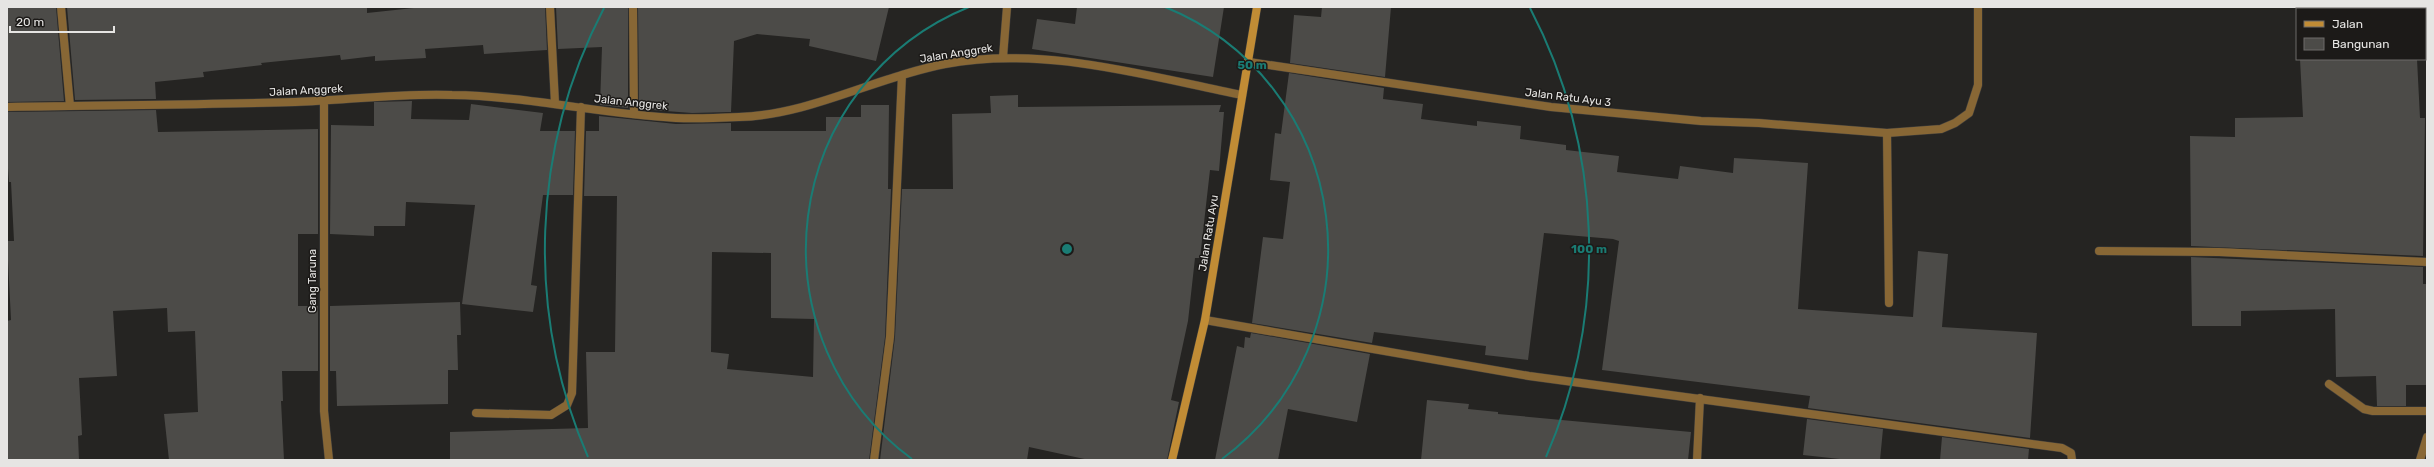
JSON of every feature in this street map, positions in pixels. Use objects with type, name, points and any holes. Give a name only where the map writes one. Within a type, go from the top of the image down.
[{"type":"street","points":[[61,7],[70,106]]},
{"type":"street","points":[[550,7],[555,103]]},
{"type":"street","points":[[633,7],[634,114]]},
{"type":"street","points":[[1003,57],[1007,7]]},
{"type":"street","name":"Jalan Ratu Ayu","points":[[1172,460],[1205,320],[1257,7]]},
{"type":"street","name":"Jalan Ratu Ayu 3","points":[[1249,62],[1551,107],[1701,121],[1759,123],[1887,133],[1941,129],[1955,123],[1969,113],[1978,85],[1978,7]]},
{"type":"street","name":"Jalan Anggrek","points":[[7,107],[324,101],[410,94],[455,95],[555,103],[634,114],[677,118],[770,115],[902,75],[948,63],[1003,57],[1101,67],[1242,95]]},
{"type":"street","points":[[874,460],[890,337],[902,75]]},
{"type":"street","name":"Gang Taruna","points":[[324,101],[324,411],[329,460]]},
{"type":"street","points":[[476,413],[551,415],[567,405],[572,393],[581,107]]},
{"type":"street","points":[[1887,133],[1889,303]]},
{"type":"street","points":[[2099,251],[2219,252],[2427,262]]},
{"type":"street","points":[[1205,320],[1529,376],[2062,448],[2071,453],[2072,460]]},
{"type":"street","points":[[2329,384],[2368,410],[2427,410]]},
{"type":"street","points":[[1697,460],[1700,398]]},
{"type":"street","points":[[2420,460],[2427,437]]},
{"type":"building","points":[[7,7],[56,7],[64,101],[7,102]]},
{"type":"building","points":[[67,7],[367,7],[367,13],[423,7],[545,7],[547,50],[484,54],[483,45],[425,49],[426,58],[375,61],[375,56],[341,60],[340,55],[261,63],[262,65],[203,72],[204,77],[155,82],[156,99],[75,100]]},
{"type":"building","points":[[556,7],[628,7],[628,108],[600,105],[602,47],[558,49]]},
{"type":"building","points":[[638,7],[889,7],[876,61],[809,46],[810,39],[757,34],[734,41],[731,112],[692,113],[639,109]]},
{"type":"building","points":[[1077,7],[1224,7],[1213,77],[1032,49],[1037,19],[1075,24]]},
{"type":"building","points":[[1322,7],[1391,7],[1385,77],[1290,63],[1294,15],[1321,17]]},
{"type":"building","points":[[2305,7],[2415,7],[2415,8]]},
{"type":"building","points":[[2300,60],[2417,60],[2420,118],[2425,118],[2423,256],[2191,246],[2190,136],[2235,137],[2235,118],[2303,117]]},
{"type":"building","points":[[1289,73],[1384,88],[1383,99],[1423,104],[1421,119],[1477,126],[1477,121],[1521,126],[1520,139],[1566,145],[1566,150],[1619,156],[1617,172],[1678,179],[1680,166],[1733,173],[1734,158],[1808,163],[1798,309],[1913,317],[1918,251],[1948,254],[1942,327],[2037,333],[2030,438],[1808,408],[1810,396],[1602,370],[1619,241],[1613,239],[1544,233],[1528,360],[1485,355],[1486,346],[1374,332],[1372,343],[1252,323],[1263,237],[1283,239],[1290,182],[1270,180],[1275,133],[1281,134]]},
{"type":"building","points":[[1018,95],[1018,107],[1221,105],[1219,112],[1224,112],[1219,171],[1210,170],[1200,258],[1195,258],[1188,321],[1171,400],[1179,402],[1167,460],[1089,460],[1029,447],[1027,460],[880,460],[895,337],[902,189],[953,189],[952,114],[991,113],[990,96]]},
{"type":"building","points":[[412,101],[411,119],[469,120],[471,104],[543,113],[540,131],[575,131],[573,195],[543,195],[531,285],[537,286],[533,312],[462,304],[475,205],[406,202],[405,226],[374,226],[374,236],[330,234],[331,125],[374,126],[374,102]]},
{"type":"building","points":[[861,105],[889,105],[888,189],[891,189],[885,337],[869,460],[450,460],[450,432],[588,428],[586,352],[615,352],[617,196],[584,196],[586,131],[599,131],[599,116],[676,124],[731,123],[731,131],[826,131],[826,117],[861,117]],"holes":[[[712,252],[771,253],[771,318],[814,319],[813,377],[727,369],[729,354],[711,352]]]},
{"type":"building","points":[[156,110],[158,132],[318,129],[318,234],[298,234],[298,306],[318,306],[318,371],[282,371],[283,401],[281,401],[284,460],[169,460],[164,414],[198,412],[195,331],[168,332],[167,308],[113,311],[117,376],[79,378],[82,435],[78,436],[79,460],[7,460],[7,321],[11,320],[7,241],[14,241],[11,182],[9,182],[7,155],[7,112]]},
{"type":"building","points":[[2191,257],[2423,267],[2423,284],[2427,284],[2427,385],[2406,385],[2406,406],[2377,406],[2376,376],[2336,377],[2335,309],[2241,311],[2241,326],[2192,326]]},
{"type":"building","points":[[460,302],[461,335],[457,335],[458,370],[448,370],[448,404],[337,406],[336,371],[330,371],[330,306]]},
{"type":"building","points":[[1251,333],[1370,354],[1357,422],[1288,409],[1278,460],[1215,460],[1237,346],[1244,348],[1245,337],[1250,338]]},
{"type":"building","points":[[1427,400],[1469,404],[1468,409],[1498,412],[1498,414],[1691,432],[1688,460],[1421,460]]},
{"type":"building","points":[[1807,419],[1883,429],[1880,460],[1849,460],[1803,455]]},
{"type":"building","points":[[1942,437],[2029,449],[2028,460],[1940,460]]}]
